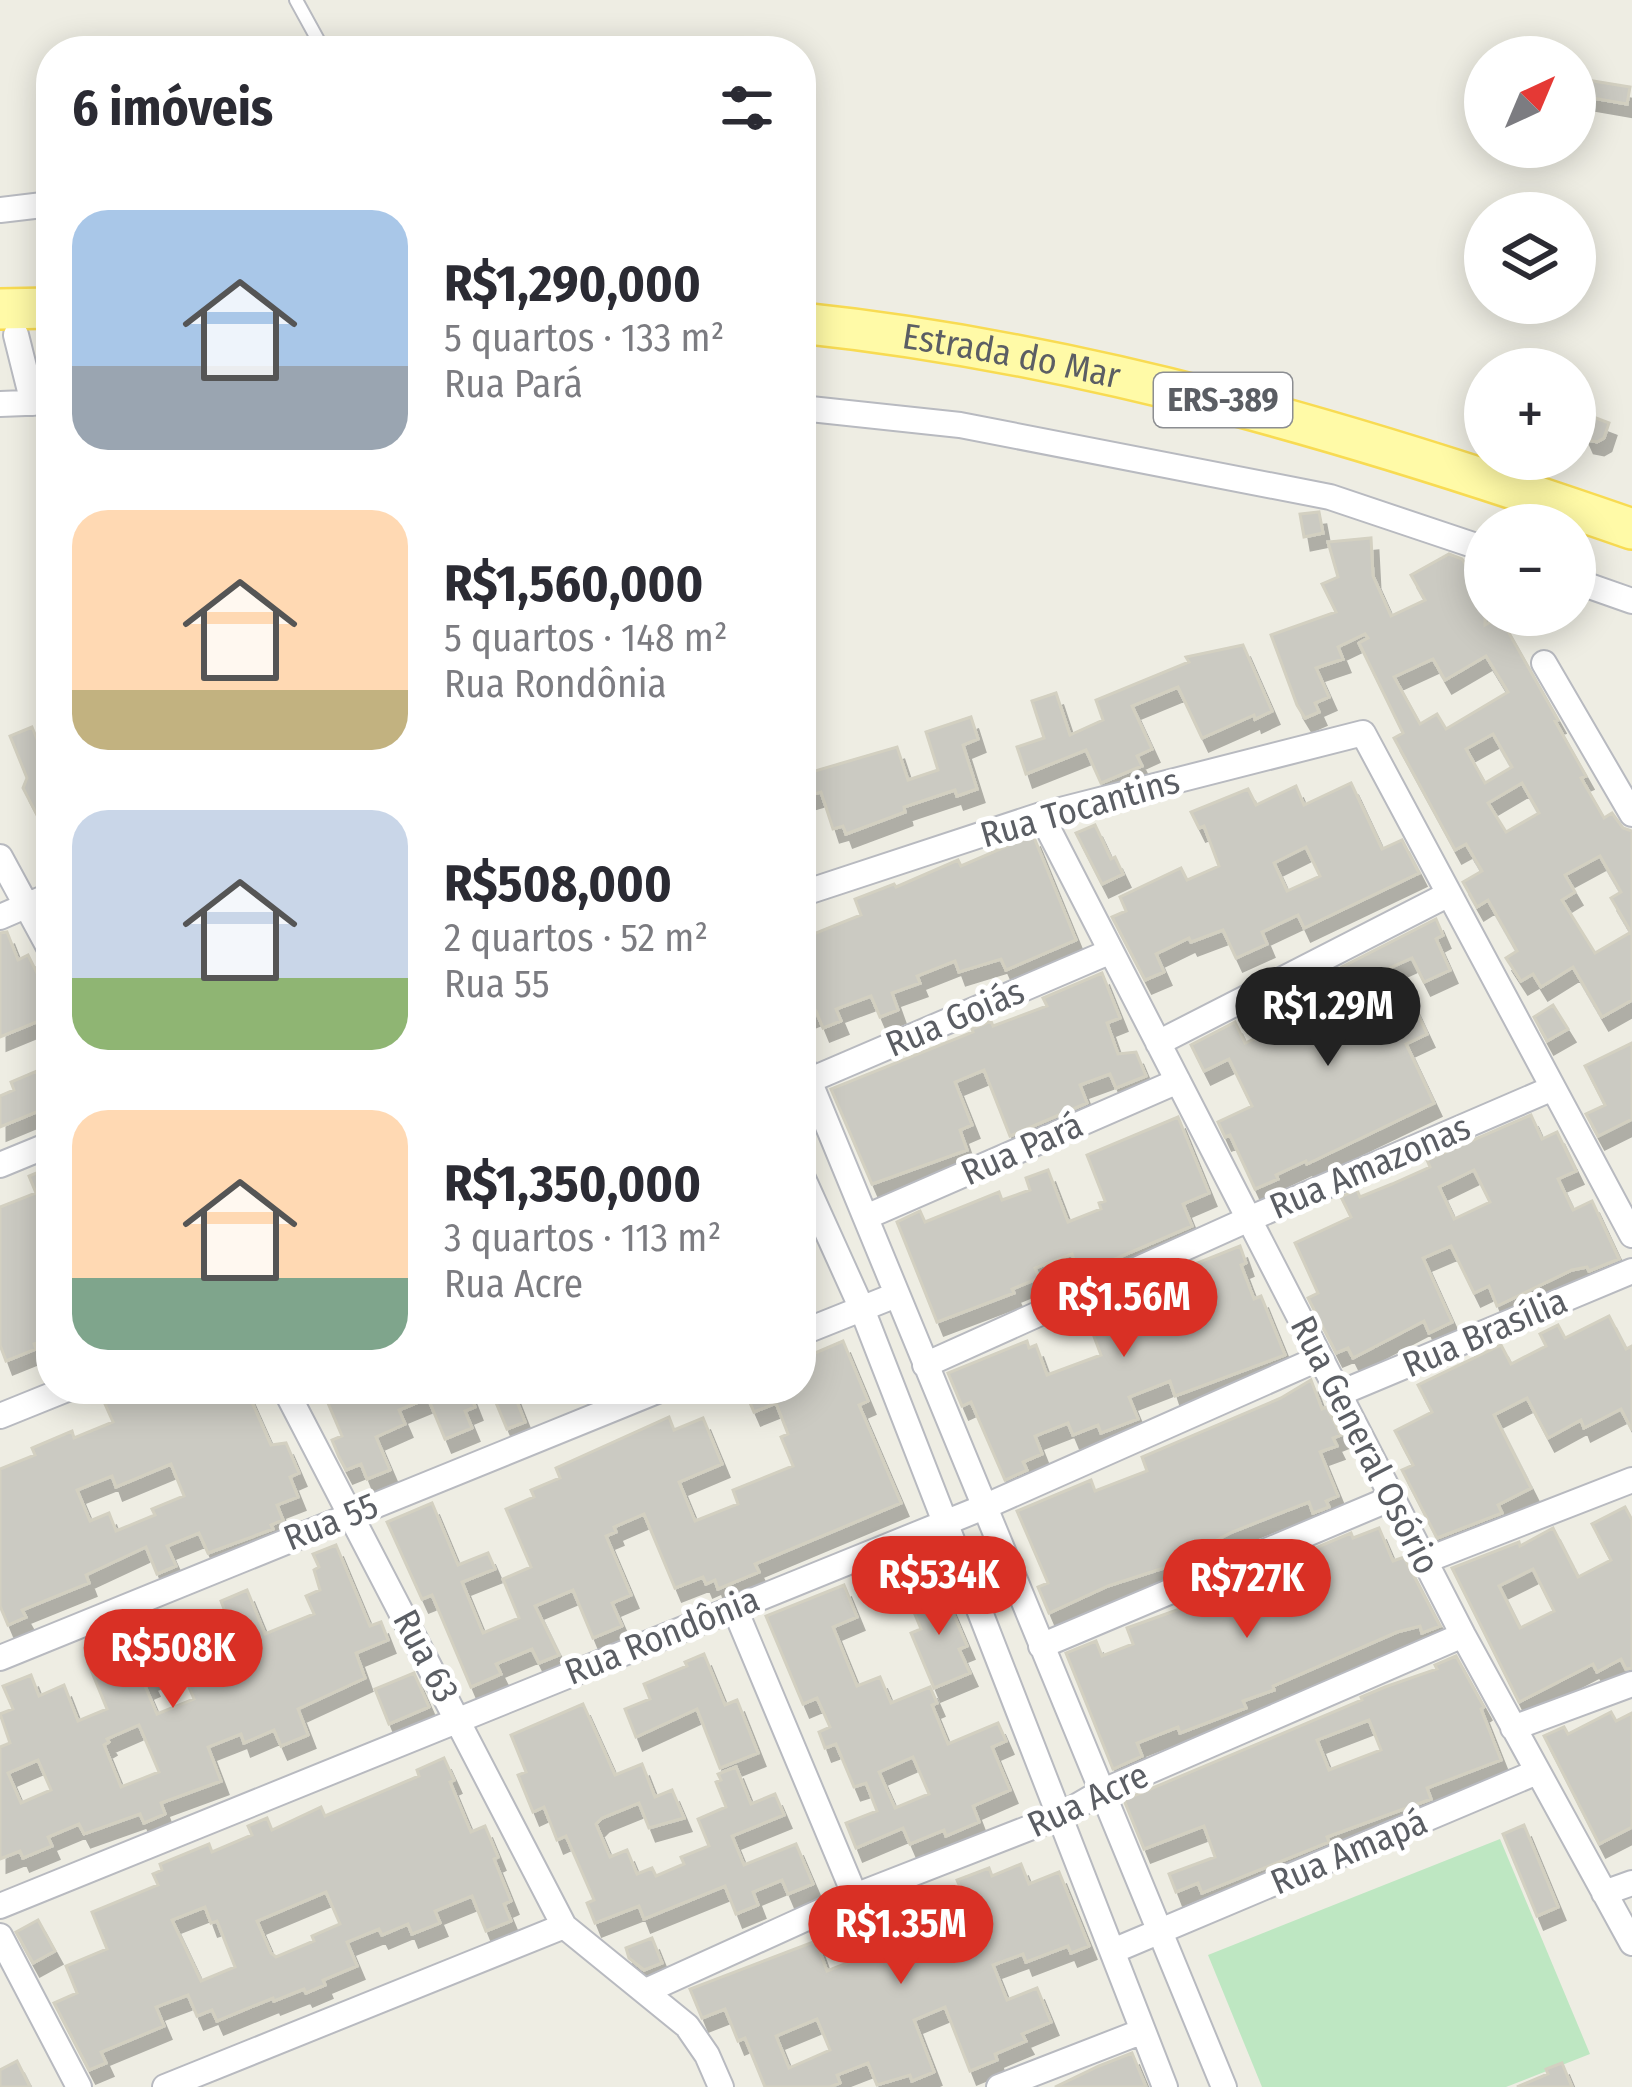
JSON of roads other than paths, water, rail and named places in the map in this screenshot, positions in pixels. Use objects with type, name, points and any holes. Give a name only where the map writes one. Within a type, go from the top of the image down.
[{"type":"main road","name":"Estrada do Mar","points":[[816,325],[899,333],[1039,359],[1251,407],[1356,436],[1632,529]]},
{"type":"street","points":[[0,210],[36,206]]},
{"type":"street","points":[[8,322],[36,389]]},
{"type":"street","points":[[0,404],[36,403]]},
{"type":"street","points":[[816,409],[960,425],[1330,497],[1464,542]]},
{"type":"street","points":[[1596,588],[1632,601]]},
{"type":"street","points":[[1544,663],[1630,806]]},
{"type":"street","name":"Rua Tocantins","points":[[816,890],[1041,815],[1363,733],[1449,893]]},
{"type":"street","name":"Rua General Osório","points":[[1041,815],[1462,1635],[1632,1943]]},
{"type":"street","points":[[0,856],[36,923]]},
{"type":"street","points":[[1158,1043],[1449,893],[1632,1235]]},
{"type":"street","points":[[0,916],[36,901]]},
{"type":"street","name":"Rua Goiás","points":[[816,1070],[1109,952]]},
{"type":"street","name":"Rua Pará","points":[[866,1217],[1178,1081]]},
{"type":"street","name":"Rua Amazonas","points":[[925,1365],[1553,1088]]},
{"type":"street","points":[[816,1104],[1224,2087]]},
{"type":"street","points":[[0,1165],[36,1150]]},
{"type":"street","points":[[816,1207],[862,1309],[1165,2087]]},
{"type":"street","name":"Rua Brasília","points":[[1338,1394],[1632,1271]]},
{"type":"street","points":[[816,1327],[896,1295]]},
{"type":"street","name":"Rua Rondônia","points":[[0,1906],[984,1507],[1320,1358]]},
{"type":"street","points":[[0,1416],[36,1401]]},
{"type":"street","name":"Rua 63","points":[[293,1404],[564,1926]]},
{"type":"street","name":"Rua 55","points":[[0,1658],[625,1404]]},
{"type":"street","points":[[1424,1561],[1632,1480]]},
{"type":"street","points":[[1041,1646],[1392,1498]]},
{"type":"street","points":[[734,1606],[855,1896]]},
{"type":"street","name":"Rua Acre","points":[[646,1991],[855,1896],[1060,1816],[1101,1792],[1462,1635]]},
{"type":"street","points":[[1514,1728],[1632,1684]]},
{"type":"street","name":"Rua Amapá","points":[[1113,1951],[1538,1772]]},
{"type":"street","points":[[1604,1893],[1632,1883]]},
{"type":"street","points":[[165,2087],[564,1926],[688,2026],[721,2087]]},
{"type":"street","points":[[0,1936],[79,2087]]},
{"type":"street","points":[[999,2087],[1143,2031]]},
{"type":"lane","points":[[296,0],[316,36]]}]
